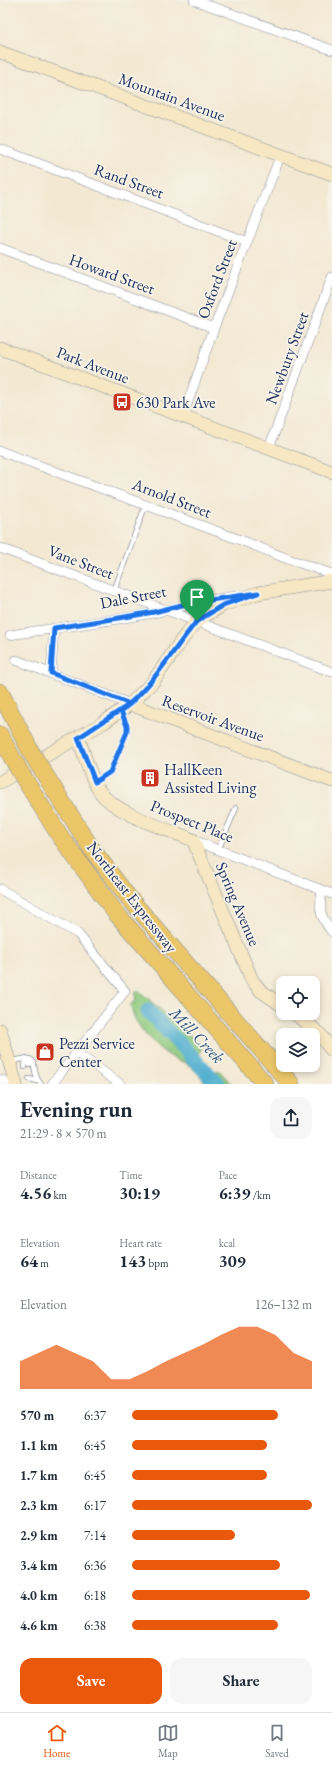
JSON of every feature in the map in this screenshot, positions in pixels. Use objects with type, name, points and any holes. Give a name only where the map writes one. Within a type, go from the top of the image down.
[{"type":"highway","name":"Northeast Expressway","points":[[0,692],[31,752],[87,842],[128,897],[291,1084]]},
{"type":"highway","name":"Northeast Expressway","points":[[0,735],[25,780],[60,836],[115,912],[265,1084]]},
{"type":"street","points":[[194,0],[332,50]]},
{"type":"street","name":"Mountain Avenue","points":[[0,52],[332,174]]},
{"type":"street","name":"Rand Street","points":[[0,148],[247,242]]},
{"type":"street","name":"Oxford Street","points":[[184,416],[214,328],[281,154]]},
{"type":"street","name":"Howard Street","points":[[0,248],[214,328]]},
{"type":"street","name":"Newbury Street","points":[[270,448],[332,277]]},
{"type":"street","name":"Park Avenue","points":[[0,348],[332,472]]},
{"type":"street","name":"Arnold Street","points":[[0,450],[288,559],[332,574]]},
{"type":"street","name":"Vane Street","points":[[0,548],[332,672]]},
{"type":"street","name":"Dale Street","points":[[10,635],[119,618],[190,603],[332,581]]},
{"type":"street","points":[[0,782],[78,738],[126,708],[152,683],[183,638],[197,621],[223,605],[258,593]]},
{"type":"street","points":[[51,673],[54,628]]},
{"type":"street","name":"Reservoir Avenue","points":[[16,660],[51,673],[126,708],[332,781]]},
{"type":"street","name":"Prospect Place","points":[[78,738],[95,782],[105,797],[117,807],[193,840],[332,894]]},
{"type":"street","name":"Spring Avenue","points":[[193,840],[252,980],[261,991],[276,1001]]},
{"type":"street","points":[[0,889],[78,934],[125,991],[52,1084]]},
{"type":"street","points":[[322,890],[320,914],[332,932]]},
{"type":"street","points":[[303,1020],[319,1033],[332,1051]]},
{"type":"street","points":[[0,1030],[16,1084],[0,1080]]},
{"type":"street","points":[[77,1053],[120,1084]]},
{"type":"lane","points":[[114,591],[146,504]]},
{"type":"lane","points":[[95,782],[110,772],[127,732],[126,708]]},
{"type":"lane","points":[[218,850],[236,808]]},
{"type":"lane","points":[[26,1058],[28,1066]]},
{"type":"lane","points":[[10,1063],[26,1058],[30,1059],[34,1063],[35,1080]]},
{"type":"green space","points":[[138,990],[200,1044],[201,1049],[197,1062],[201,1070],[211,1073],[219,1070],[231,1084],[206,1084],[191,1066],[175,1059],[161,1050],[150,1039],[135,1019],[131,1005],[136,999],[135,993]]},
{"type":"waterway","name":"Mill Creek","points":[[148,1011],[218,1084]]},
{"type":"place","name":"630 Park Ave","points":[[122,402]]},
{"type":"place","name":"HallKeen Assisted Living","points":[[150,778]]},
{"type":"place","name":"Pezzi Service Center","points":[[45,1052]]},
{"type":"route","points":[[197,621],[183,638],[152,683],[130,704],[121,711],[127,726],[127,732],[109,774],[95,782],[78,738],[130,704],[51,673],[51,651],[54,628],[154,612],[190,603],[258,593],[223,605],[197,621]]}]
